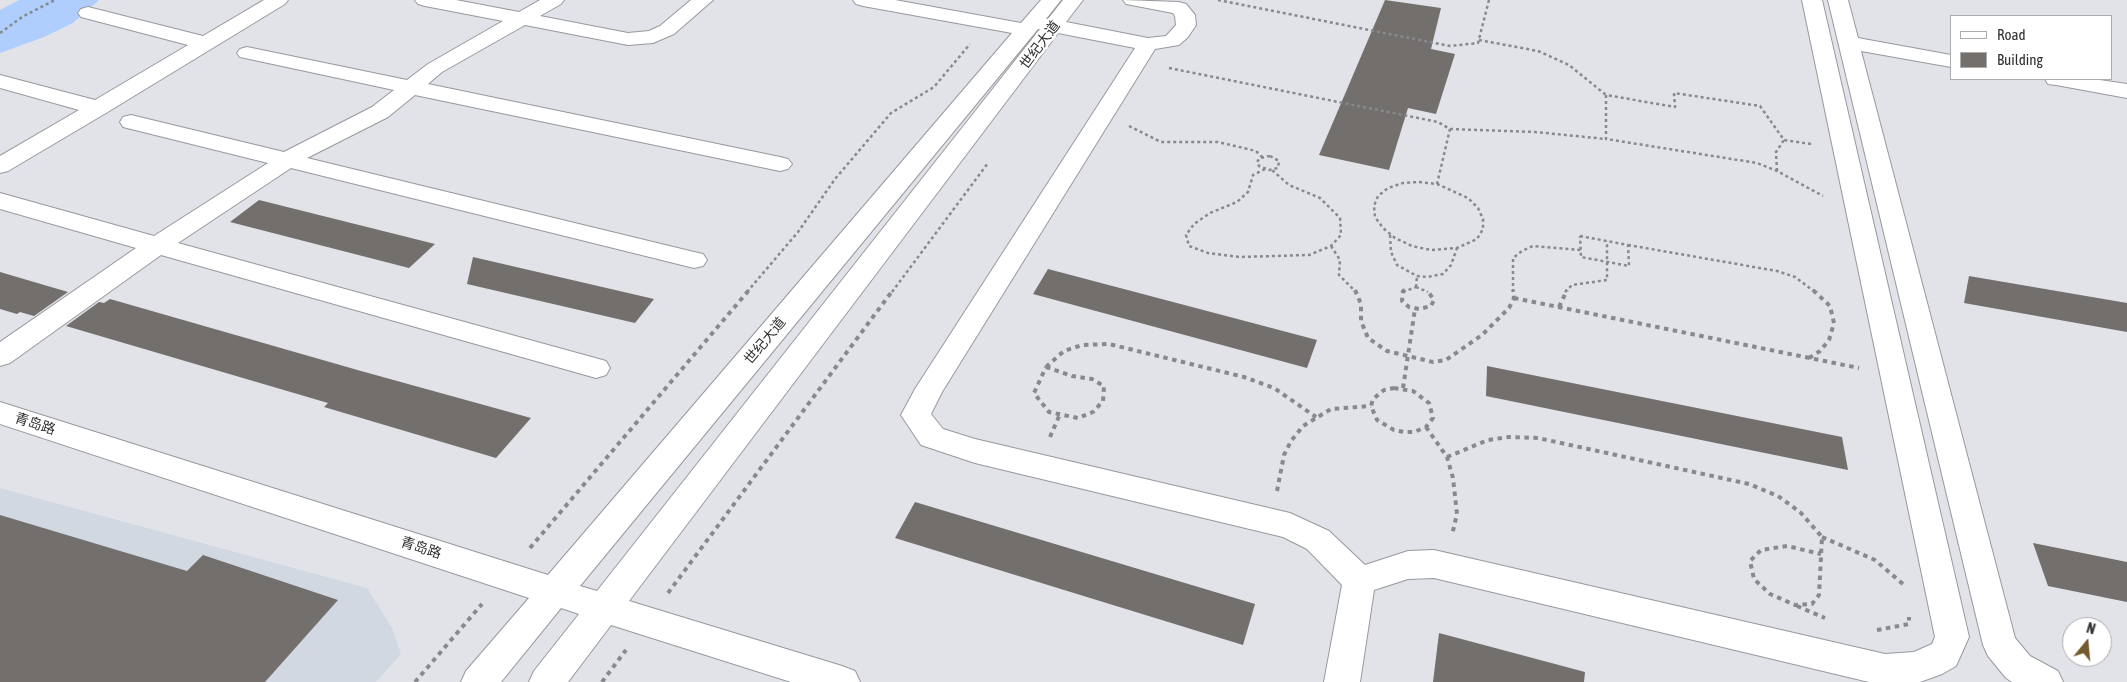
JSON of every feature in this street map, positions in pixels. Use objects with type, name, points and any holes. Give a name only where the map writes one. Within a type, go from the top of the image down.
[{"type":"street","points":[[0,166],[278,0]]},
{"type":"street","points":[[425,0],[628,39],[653,37],[666,30],[703,0]]},
{"type":"street","points":[[0,356],[157,246],[288,160],[380,112],[434,68],[524,19],[554,0]]},
{"type":"street","points":[[863,0],[988,22],[1041,19],[1142,53]]},
{"type":"street","name":"世纪大道","points":[[479,682],[554,591],[1041,19],[1073,0]]},
{"type":"street","points":[[1133,0],[1181,4],[1186,25],[1181,34],[1172,40],[1142,53],[929,389],[916,415],[932,437],[975,451],[1290,526],[1318,540],[1359,581]]},
{"type":"street","points":[[1359,581],[1408,565],[1442,566],[1885,670],[1914,668],[1930,663],[1944,655],[1952,637],[1812,0]]},
{"type":"street","points":[[1838,0],[2000,645],[2018,667],[2045,682]]},
{"type":"street","points":[[88,13],[206,43]]},
{"type":"street","name":"世纪大道","points":[[547,682],[605,608],[1041,19]]},
{"type":"street","points":[[1849,43],[1950,60]]},
{"type":"street","points":[[247,53],[780,164]]},
{"type":"street","points":[[2062,80],[2127,91]]},
{"type":"street","points":[[0,81],[98,108]]},
{"type":"street","points":[[131,122],[694,260]]},
{"type":"street","points":[[0,201],[596,368]]},
{"type":"street","name":"青岛路","points":[[0,413],[605,608],[842,682]]},
{"type":"street","points":[[1342,682],[1359,581]]},
{"type":"path","points":[[0,33],[22,17],[55,0]]},
{"type":"path","points":[[1218,0],[1450,46],[1478,42],[1489,0]]},
{"type":"path","points":[[415,682],[798,232],[835,179],[891,113],[934,87],[988,22]]},
{"type":"path","points":[[1478,40],[1538,51],[1569,65],[1606,95],[1675,106],[1674,92],[1760,106],[1784,140],[1844,149]]},
{"type":"path","points":[[1142,53],[1438,122],[1450,129],[1535,132],[1606,139],[1757,163],[1777,170],[1833,201],[1860,220]]},
{"type":"path","points":[[1606,95],[1606,139]]},
{"type":"path","points":[[1105,112],[1161,142],[1218,142],[1256,151],[1262,157]]},
{"type":"path","points":[[1437,184],[1450,129]]},
{"type":"path","points":[[1777,170],[1776,152],[1784,140]]},
{"type":"path","points":[[1270,156],[1279,161],[1278,168],[1272,170],[1265,169],[1258,164],[1258,160],[1262,157],[1270,156]]},
{"type":"path","points":[[602,682],[990,160]]},
{"type":"path","points":[[1265,169],[1253,175],[1248,192],[1237,202],[1210,213],[1194,224],[1186,235],[1189,246],[1208,253],[1239,257],[1309,255],[1331,246],[1341,235],[1340,218],[1320,198],[1290,185],[1272,170]]},
{"type":"path","points":[[1402,183],[1437,184],[1468,198],[1478,208],[1483,219],[1483,229],[1476,239],[1457,248],[1431,250],[1412,246],[1390,234],[1375,217],[1374,206],[1378,196],[1388,188],[1402,183]]},
{"type":"path","points":[[1390,234],[1391,252],[1397,265],[1417,276],[1443,274],[1450,265],[1457,248]]},
{"type":"path","points":[[1628,244],[1629,266],[1580,257],[1580,236],[1628,244],[1777,270],[1795,277],[1817,293],[1830,306],[1834,323],[1829,340],[1809,358]]},
{"type":"path","points":[[1559,307],[1565,292],[1572,285],[1607,280],[1608,241]]},
{"type":"path","points":[[1331,246],[1340,260],[1339,275],[1356,291],[1361,304],[1361,321],[1368,338],[1387,351],[1433,362],[1446,360],[1482,335],[1499,320],[1514,298],[1513,258],[1522,251],[1533,246],[1580,250]]},
{"type":"path","points":[[1416,287],[1417,276]]},
{"type":"path","points":[[1416,287],[1429,292],[1434,300],[1427,308],[1415,308],[1402,301],[1401,294],[1406,289],[1416,287]]},
{"type":"path","points":[[1514,298],[1894,375]]},
{"type":"path","points":[[1403,388],[1415,308]]},
{"type":"path","points":[[1046,367],[1072,376],[1092,379],[1104,386],[1103,401],[1093,412],[1078,418],[1049,412],[1034,393],[1038,381],[1046,367],[1064,351],[1082,345],[1109,344],[1244,377],[1274,388],[1316,418]]},
{"type":"path","points":[[1403,388],[1413,391],[1429,403],[1432,418],[1426,427],[1414,432],[1394,430],[1377,420],[1371,406],[1378,393],[1384,390],[1403,388]]},
{"type":"path","points":[[1275,523],[1278,479],[1284,455],[1291,441],[1303,426],[1331,410],[1371,406]]},
{"type":"path","points":[[1426,427],[1447,458],[1457,497],[1457,514],[1442,566]]},
{"type":"path","points":[[1447,458],[1488,440],[1509,437],[1538,438],[1749,484],[1778,496],[1800,512],[1822,537],[1875,560],[1900,580],[1906,588]]},
{"type":"path","points":[[1796,605],[1812,604],[1819,595],[1822,537]]},
{"type":"path","points":[[1821,554],[1787,546],[1761,550],[1750,561],[1754,579],[1770,594],[1830,620]]},
{"type":"path","points":[[1871,630],[1908,624],[1910,614]]},
{"type":"shaded area","points":[[19,0],[99,0],[73,23],[44,37],[0,53],[0,10]]},
{"type":"shaded area","points":[[0,488],[367,588],[392,628],[401,654],[376,682],[0,682]]},
{"type":"building","points":[[1385,0],[1441,8],[1431,49],[1455,54],[1436,114],[1408,108],[1389,170],[1319,155]]},
{"type":"building","points":[[259,200],[435,244],[409,268],[230,222]]},
{"type":"building","points":[[473,257],[654,299],[635,323],[467,284]]},
{"type":"building","points":[[1048,269],[1317,340],[1307,368],[1033,294]]},
{"type":"building","points":[[0,272],[68,292],[34,316],[0,309]]},
{"type":"building","points":[[1969,276],[2127,303],[2127,332],[1964,303]]},
{"type":"building","points":[[110,299],[531,418],[496,458],[324,407],[328,403],[66,326],[99,302],[104,303]]},
{"type":"building","points":[[1487,366],[1842,437],[1848,470],[1486,396]]},
{"type":"building","points":[[915,502],[1255,604],[1243,645],[895,538]]},
{"type":"building","points":[[0,515],[187,571],[203,555],[338,600],[265,682],[0,682]]},
{"type":"building","points":[[2033,543],[2127,562],[2127,602],[2048,586]]},
{"type":"building","points":[[1439,633],[1585,672],[1584,682],[1433,682]]}]
